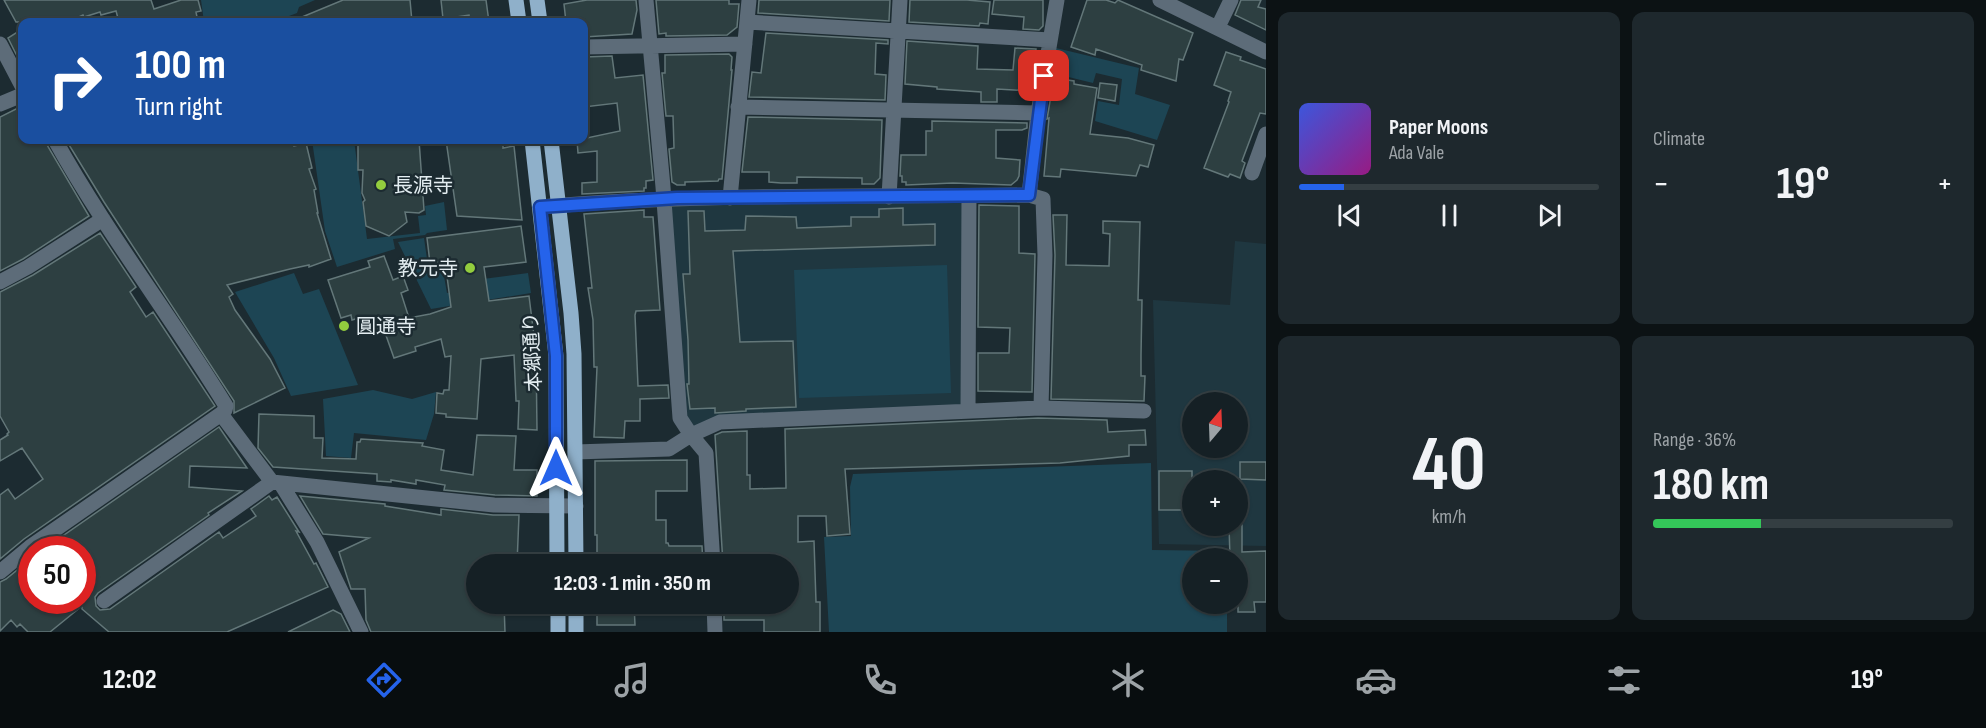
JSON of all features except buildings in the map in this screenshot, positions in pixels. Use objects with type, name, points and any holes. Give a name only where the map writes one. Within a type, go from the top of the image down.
[{"type":"main road","points":[[516,0],[518,18]]},
{"type":"main road","points":[[537,0],[539,18]]},
{"type":"main road","name":"本郷通り","points":[[532,144],[556,356],[557,554]]},
{"type":"main road","name":"本郷通り","points":[[551,144],[572,313],[576,554]]},
{"type":"main road","points":[[558,614],[558,632]]},
{"type":"main road","points":[[576,614],[576,632]]},
{"type":"street","points":[[646,0],[664,199],[680,418],[706,453],[711,554]]},
{"type":"street","points":[[730,198],[749,0]]},
{"type":"street","points":[[889,197],[900,0]]},
{"type":"street","points":[[1029,195],[1038,113],[1057,0]]},
{"type":"street","points":[[1160,0],[1266,52]]},
{"type":"street","points":[[1218,27],[1231,0]]},
{"type":"street","points":[[747,22],[1050,40]]},
{"type":"street","points":[[0,44],[18,78]]},
{"type":"street","points":[[588,47],[744,44]]},
{"type":"street","points":[[0,104],[18,96]]},
{"type":"street","points":[[738,107],[1038,113]]},
{"type":"street","points":[[1252,172],[1266,134]]},
{"type":"street","points":[[0,572],[30,547],[221,414],[226,406],[195,355],[76,178],[57,144]]},
{"type":"street","points":[[540,207],[664,199],[1029,195],[1043,199],[1045,255],[1041,408]]},
{"type":"street","points":[[968,411],[969,196]]},
{"type":"street","points":[[0,282],[28,267],[103,219]]},
{"type":"street","points":[[575,452],[669,449],[691,435],[720,422],[1041,408],[1144,411]]},
{"type":"street","points":[[221,414],[276,483],[317,542],[361,632]]},
{"type":"street","points":[[104,601],[276,483],[494,505],[576,506]]},
{"type":"street","points":[[715,614],[716,632]]},
{"type":"shaded area","points":[[201,0],[315,0],[299,7],[297,13],[284,18],[203,18]]},
{"type":"shaded area","points":[[1056,48],[1139,68],[1135,94],[1170,105],[1157,140],[1095,121],[1098,101],[1119,105],[1122,79],[1096,73],[1093,83],[1052,73]]},
{"type":"shaded area","points":[[313,144],[355,144],[367,239],[420,233],[418,216],[426,215],[425,206],[444,202],[447,230],[393,239],[395,249],[337,267],[325,231]]},
{"type":"shaded area","points":[[963,201],[963,405],[693,428],[685,413],[671,205]]},
{"type":"shaded area","points":[[424,238],[428,266],[442,265],[447,293],[484,288],[483,279],[528,273],[531,293],[431,309],[398,242]]},
{"type":"shaded area","points":[[1235,241],[1266,244],[1266,546],[1159,544],[1153,300],[1230,305]]},
{"type":"shaded area","points":[[947,265],[951,393],[799,398],[794,270]]},
{"type":"shaded area","points":[[294,273],[303,294],[319,289],[358,385],[291,396],[274,358],[235,292]]},
{"type":"shaded area","points":[[373,390],[412,399],[436,392],[434,414],[426,440],[354,433],[351,458],[326,456],[323,399]]},
{"type":"shaded area","points":[[1151,463],[1152,550],[1182,550],[1182,614],[1227,614],[1227,632],[829,632],[824,537],[851,536],[850,487],[853,474]]},
{"type":"place","name":"長源寺","points":[[381,185]]},
{"type":"place","name":"教元寺","points":[[470,268]]},
{"type":"place","name":"圓通寺","points":[[344,326]]},
{"type":"route","points":[[556,468],[556,356],[540,207],[677,198],[1029,195],[1044,76]]}]
